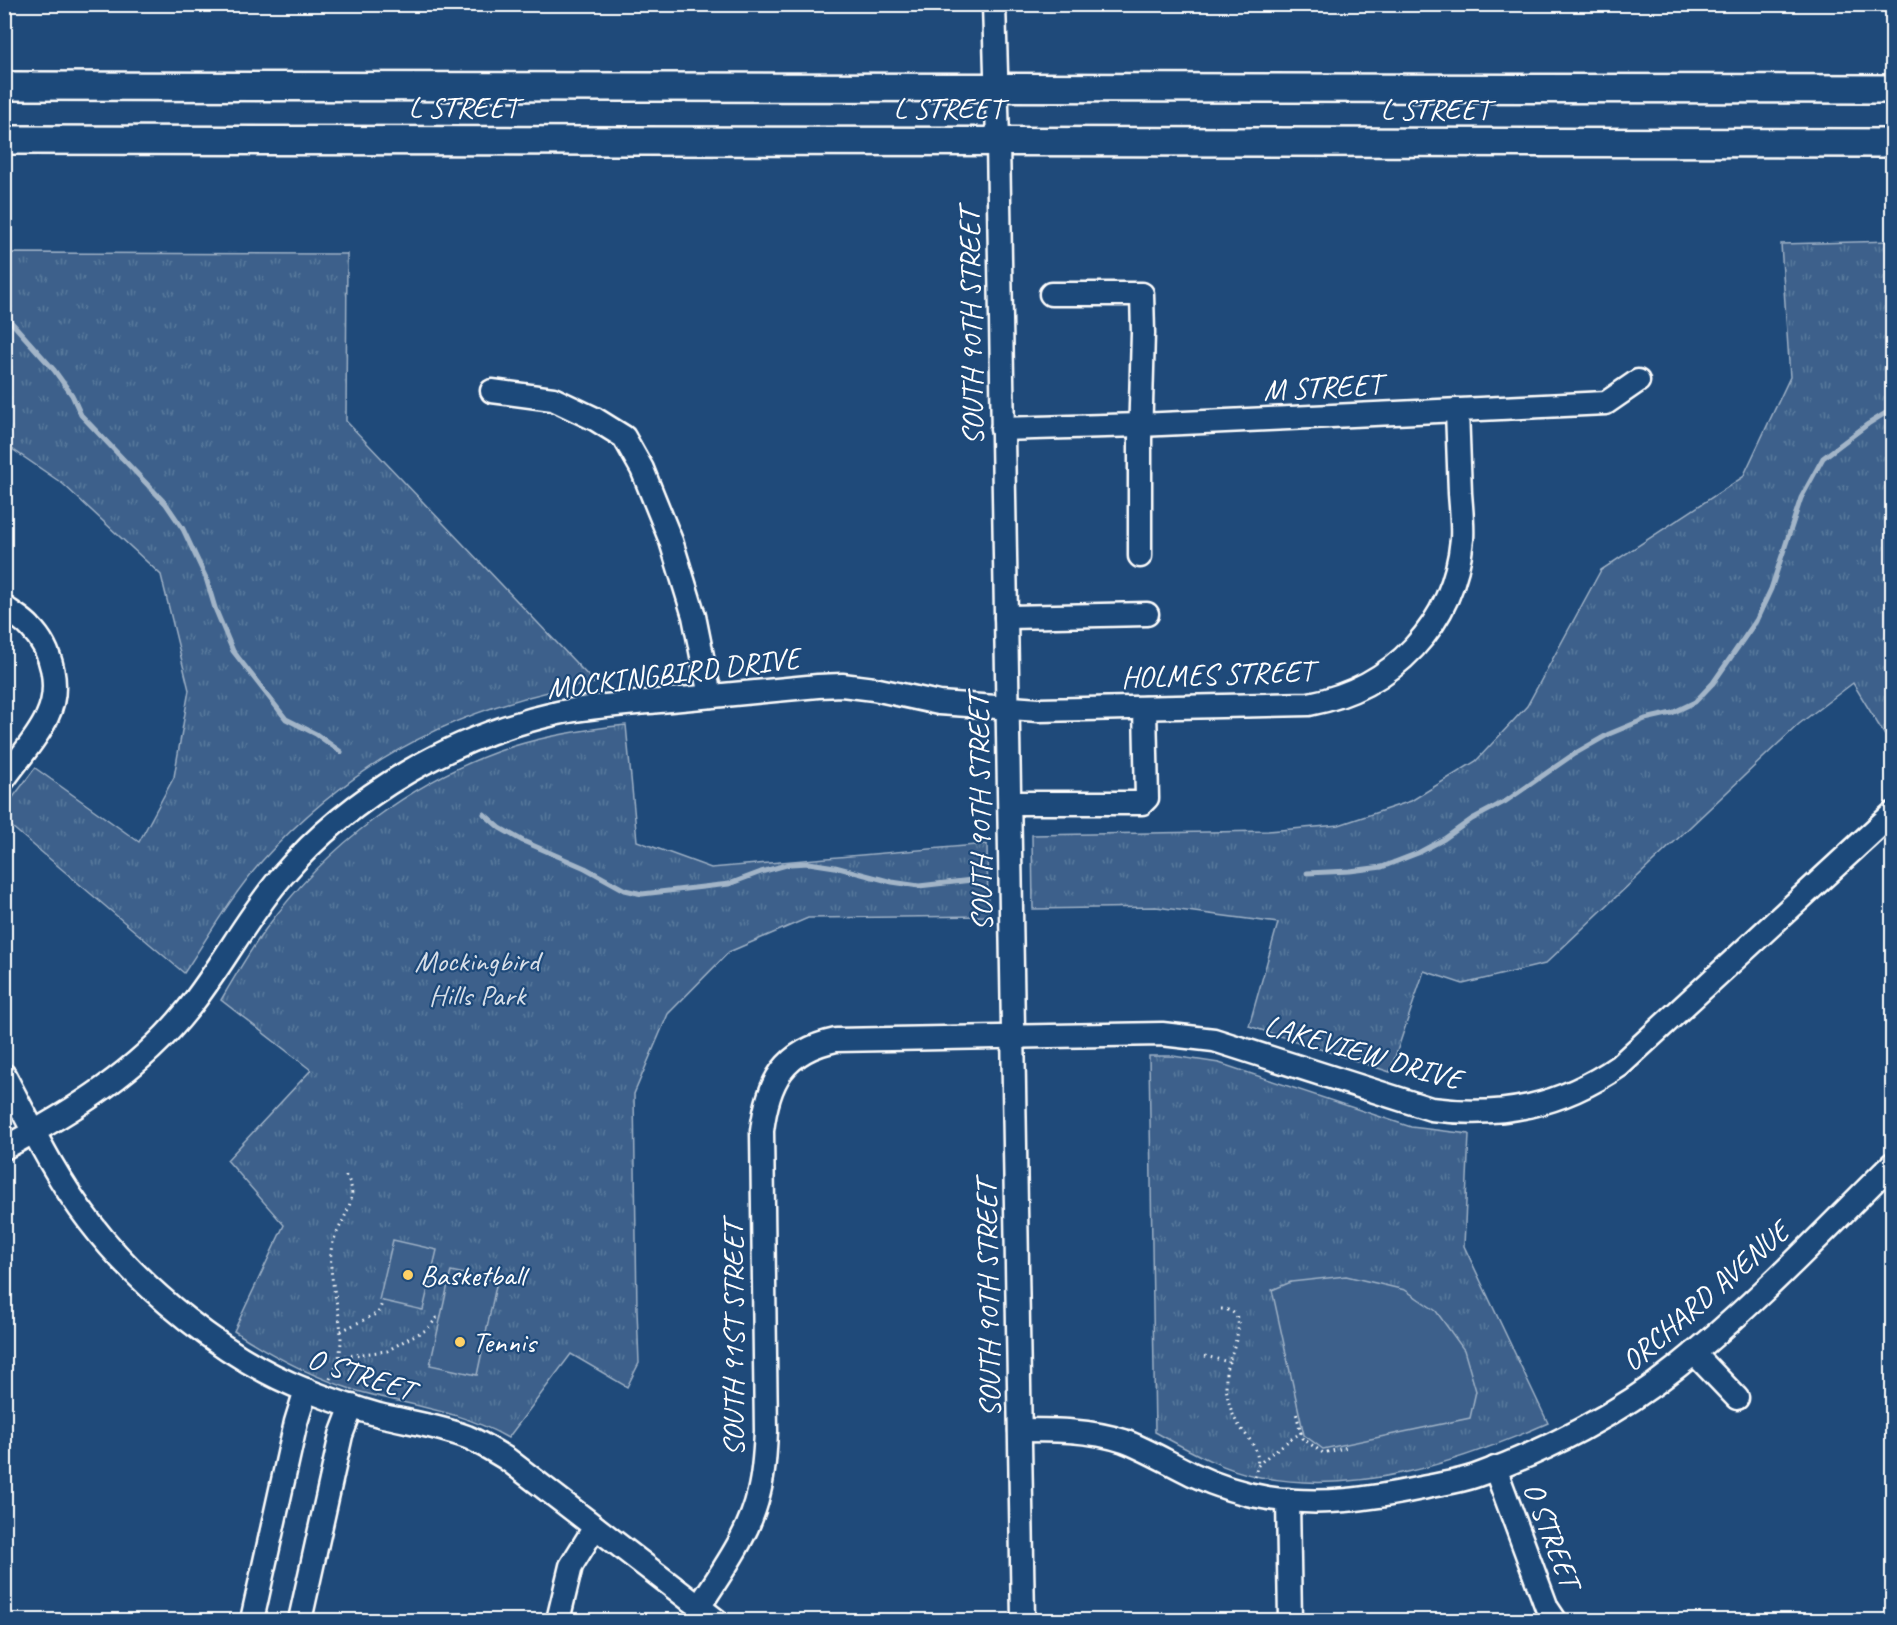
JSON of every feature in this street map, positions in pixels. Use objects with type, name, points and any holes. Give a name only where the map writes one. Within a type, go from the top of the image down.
[{"type":"main road","name":"L STREET","points":[[4,86],[1893,89]]},
{"type":"main road","name":"L STREET","points":[[4,140],[1893,143]]},
{"type":"street","name":"SOUTH 90TH STREET","points":[[994,4],[1023,1620]]},
{"type":"street","points":[[1051,294],[1142,294],[1140,556]]},
{"type":"street","name":"M STREET","points":[[1002,429],[1140,425],[1606,403],[1638,381]]},
{"type":"street","points":[[492,391],[553,399],[596,418],[624,437],[642,469],[675,552],[694,616],[710,696]]},
{"type":"street","name":"HOLMES STREET","points":[[1008,709],[1288,705],[1320,702],[1360,687],[1380,676],[1413,649],[1436,620],[1450,593],[1460,558],[1462,536],[1457,410]]},
{"type":"street","points":[[4,607],[31,627],[44,646],[51,663],[54,694],[48,716],[4,779]]},
{"type":"street","points":[[1006,617],[1147,614]]},
{"type":"street","name":"MOCKINGBIRD DRIVE","points":[[4,1148],[62,1118],[131,1067],[156,1045],[189,1009],[258,904],[283,874],[333,826],[388,784],[458,746],[526,721],[591,707],[842,685],[874,689],[939,703],[1008,709]]},
{"type":"street","points":[[1010,803],[1142,803],[1147,798],[1146,708]]},
{"type":"street","name":"LAKEVIEW DRIVE","points":[[788,1062],[803,1051],[820,1043],[836,1040],[1162,1034],[1214,1040],[1431,1109],[1488,1113],[1543,1104],[1583,1089],[1619,1066],[1893,814]]},
{"type":"street","name":"SOUTH 91ST STREET","points":[[708,1614],[750,1521],[759,1494],[764,1466],[766,1431],[762,1131],[769,1091],[788,1062]]},
{"type":"street","name":"O STREET","points":[[4,1075],[51,1162],[88,1220],[162,1299],[204,1331],[267,1373],[306,1390],[376,1414],[446,1431],[479,1443],[507,1459],[708,1614]]},
{"type":"street","name":"ORCHARD AVENUE","points":[[1020,1430],[1068,1430],[1107,1436],[1146,1450],[1194,1475],[1226,1488],[1266,1498],[1316,1503],[1354,1500],[1473,1477],[1554,1443],[1601,1418],[1647,1389],[1694,1353],[1779,1275],[1893,1164]]},
{"type":"street","points":[[1694,1353],[1737,1398]]},
{"type":"street","points":[[252,1620],[296,1422],[306,1390]]},
{"type":"street","points":[[300,1620],[341,1436],[352,1406]]},
{"type":"street","name":"O STREET","points":[[1495,1468],[1547,1608],[1555,1620]]},
{"type":"street","points":[[1288,1500],[1290,1620]]},
{"type":"street","points":[[558,1620],[572,1566],[595,1527]]},
{"type":"path","points":[[329,1383],[339,1357],[341,1331],[333,1282],[331,1251],[334,1237],[352,1196],[352,1187],[344,1174]]},
{"type":"path","points":[[341,1331],[378,1313],[383,1301]]},
{"type":"path","points":[[1221,1309],[1235,1313],[1239,1326],[1226,1373],[1227,1397],[1238,1424],[1257,1452],[1255,1478]]},
{"type":"path","points":[[339,1357],[387,1352],[426,1330],[436,1318],[440,1318]]},
{"type":"path","points":[[1205,1356],[1229,1362]]},
{"type":"path","points":[[1257,1467],[1301,1433],[1296,1412],[1302,1438],[1323,1453],[1348,1447]]},
{"type":"green space","points":[[1892,241],[1892,747],[1853,683],[1799,724],[1545,964],[1463,984],[1424,971],[1390,1072],[1249,1026],[1278,923],[1156,907],[1033,909],[1032,835],[1268,831],[1339,825],[1411,801],[1476,761],[1527,706],[1601,570],[1743,477],[1790,377],[1781,244]]},
{"type":"green space","points":[[5,253],[347,254],[346,421],[595,683],[547,692],[500,705],[413,742],[372,766],[333,794],[296,826],[262,861],[231,901],[184,973],[5,821],[5,808],[35,768],[139,842],[174,777],[189,690],[161,575],[63,484],[5,444]]},
{"type":"green space","name":"Mockingbird Hills Park","points":[[626,725],[637,841],[711,868],[987,844],[988,916],[808,918],[729,952],[668,1014],[634,1094],[639,1363],[627,1387],[571,1354],[508,1438],[452,1414],[354,1390],[322,1378],[277,1357],[234,1331],[284,1225],[227,1160],[311,1070],[221,1000],[248,955],[289,899],[344,843],[407,796],[441,776],[514,746],[569,733]]},
{"type":"green space","points":[[1149,1056],[1173,1056],[1219,1063],[1411,1127],[1469,1134],[1464,1246],[1548,1423],[1479,1451],[1408,1472],[1371,1479],[1334,1482],[1297,1482],[1246,1474],[1206,1459],[1155,1432]]},
{"type":"green space","name":"Basketball","points":[[393,1240],[437,1250],[423,1310],[379,1300]]},
{"type":"green space","name":"Tennis","points":[[451,1271],[497,1281],[477,1375],[430,1365]]},
{"type":"green space","points":[[1346,1276],[1405,1290],[1436,1311],[1464,1350],[1476,1391],[1470,1418],[1323,1449],[1304,1435],[1272,1290],[1291,1282]]},
{"type":"waterway","points":[[4,314],[54,370],[72,395],[81,415],[166,504],[183,529],[206,578],[215,608],[233,651],[286,719],[316,734],[341,752]]},
{"type":"waterway","points":[[1307,873],[1382,867],[1418,853],[1444,839],[1472,819],[1506,801],[1574,754],[1609,734],[1645,719],[1672,713],[1695,702],[1713,683],[1756,621],[1771,589],[1801,498],[1823,458],[1892,409]]},
{"type":"waterway","points":[[484,814],[500,828],[523,841],[585,868],[625,890],[642,894],[729,884],[790,864],[809,863],[919,886],[972,880]]},
{"type":"place","name":"Basketball","points":[[408,1275]]},
{"type":"place","name":"Tennis","points":[[460,1342]]}]
